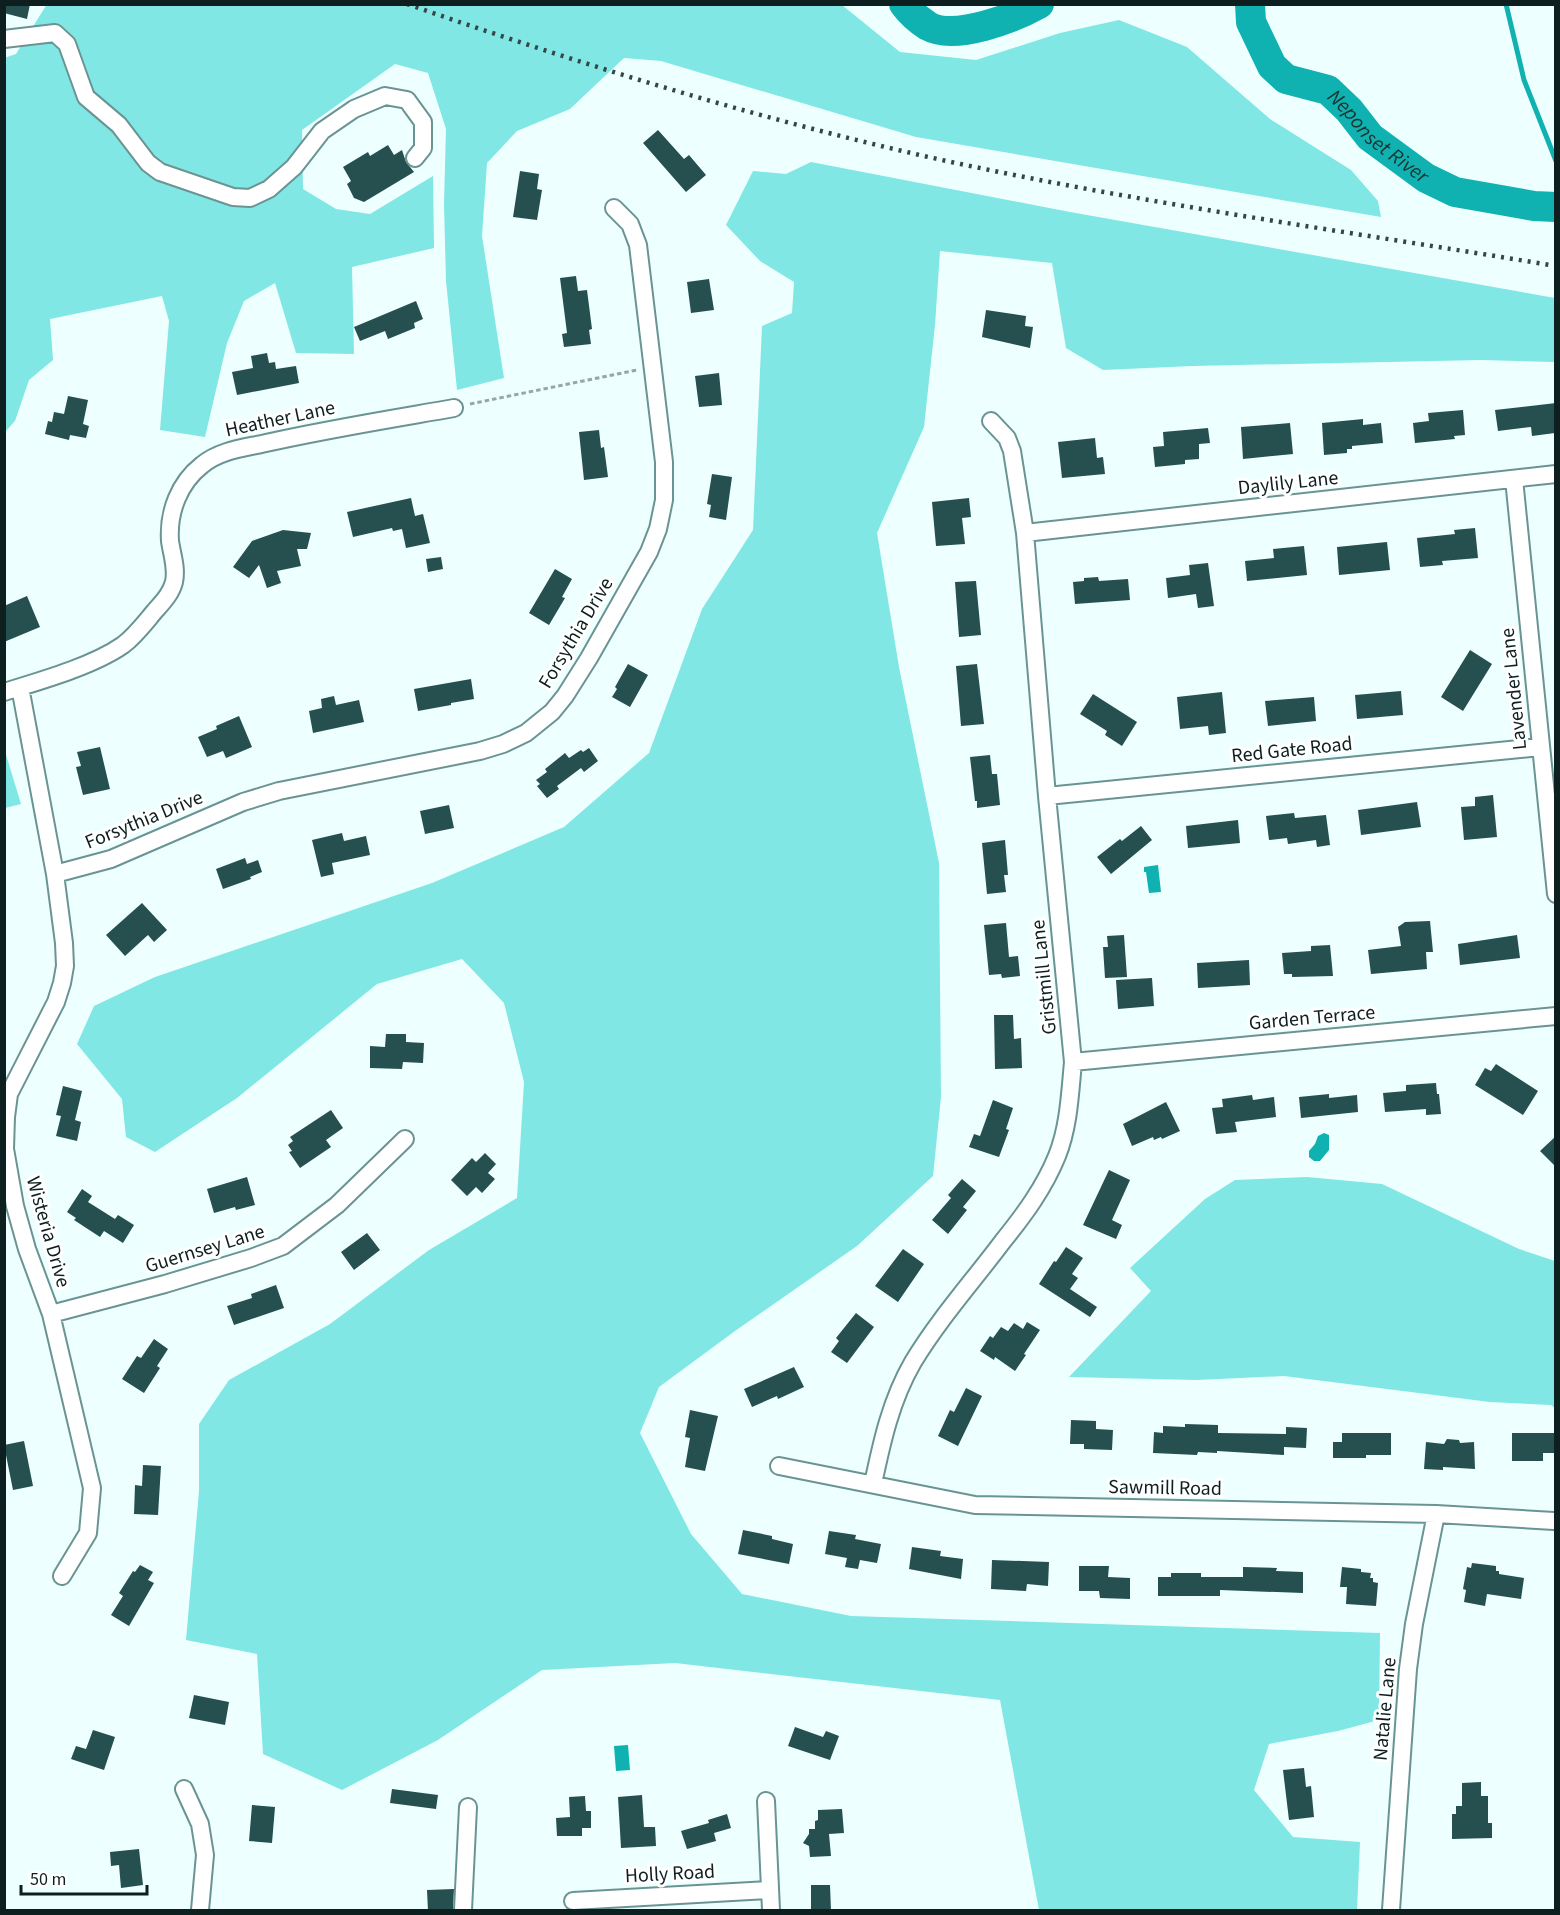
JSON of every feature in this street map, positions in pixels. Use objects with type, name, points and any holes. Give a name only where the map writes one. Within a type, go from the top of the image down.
[{"type":"street","points":[[4,39],[55,33],[67,44],[86,97],[119,125],[148,163],[160,172],[233,197],[250,198],[269,189],[294,167],[322,131],[354,109],[385,96],[407,100],[423,122],[423,148],[415,158]]},
{"type":"street","name":"Forsythia Drive","points":[[55,874],[111,859],[243,802],[279,791],[480,751],[503,744],[525,733],[552,712],[589,658],[649,552],[662,517],[665,485],[664,462],[638,245],[630,224],[614,208]]},
{"type":"street","name":"Heather Lane","points":[[12,689],[90,662],[122,646],[135,634],[166,597],[174,582],[175,562],[170,541],[174,506],[188,478],[210,459],[233,450],[302,435],[454,408]]},
{"type":"street","name":"Gristmill Lane","points":[[873,1484],[887,1421],[896,1394],[913,1362],[1029,1207],[1057,1156],[1065,1129],[1073,1062],[1047,796],[1025,533],[1012,451],[1007,438],[991,422]]},
{"type":"street","name":"Daylily Lane","points":[[1025,533],[1556,474]]},
{"type":"street","name":"Lavender Lane","points":[[1514,479],[1556,894]]},
{"type":"street","name":"Wisteria Drive","points":[[12,689],[55,874],[64,943],[63,983],[56,1002],[9,1094],[5,1149],[10,1207],[51,1314],[92,1488],[88,1533],[62,1576]]},
{"type":"street","name":"Red Gate Road","points":[[1047,796],[1540,747]]},
{"type":"street","name":"Garden Terrace","points":[[1073,1062],[1556,1016]]},
{"type":"street","name":"Guernsey Lane","points":[[51,1314],[175,1281],[283,1246],[337,1205],[405,1139]]},
{"type":"street","name":"Sawmill Road","points":[[779,1466],[975,1505],[1436,1514],[1554,1521]]},
{"type":"street","name":"Natalie Lane","points":[[1391,1911],[1408,1669],[1414,1624],[1436,1514]]},
{"type":"street","points":[[184,1789],[200,1824],[206,1855],[200,1911]]},
{"type":"street","points":[[766,1801],[771,1911]]},
{"type":"street","points":[[463,1911],[468,1807]]},
{"type":"street","name":"Holly Road","points":[[573,1901],[770,1890]]},
{"type":"path","points":[[454,408],[653,366]]},
{"type":"shaded area","points":[[47,4],[842,5],[900,52],[976,60],[1060,33],[1119,20],[1187,47],[1270,119],[1351,170],[1378,201],[1381,217],[916,137],[661,61],[624,58],[570,109],[517,131],[487,163],[482,236],[504,378],[457,390],[446,281],[444,204],[446,129],[428,73],[395,64],[302,130],[303,189],[336,209],[370,214],[433,176],[434,248],[352,267],[354,354],[296,353],[275,283],[244,301],[227,343],[205,437],[160,430],[169,321],[162,296],[50,319],[53,360],[29,380],[15,421],[5,432],[4,58],[16,54]]},
{"type":"shaded area","points":[[811,162],[1070,212],[1555,298],[1555,362],[1481,360],[1103,370],[1066,348],[1052,263],[940,251],[924,427],[877,533],[899,667],[939,863],[941,1097],[933,1176],[857,1246],[659,1387],[640,1433],[691,1534],[742,1594],[851,1616],[1380,1633],[1379,1720],[1338,1731],[1269,1744],[1254,1790],[1293,1837],[1360,1842],[1357,1910],[1039,1910],[1000,1700],[675,1663],[542,1670],[438,1740],[342,1790],[263,1754],[257,1654],[186,1640],[199,1491],[199,1424],[229,1380],[330,1324],[429,1250],[517,1198],[524,1082],[504,1003],[462,959],[377,984],[237,1098],[155,1152],[126,1137],[122,1099],[77,1044],[94,1006],[155,977],[432,883],[564,827],[649,753],[702,609],[753,530],[762,326],[792,313],[794,282],[760,261],[726,225],[753,171],[786,174]]},
{"type":"shaded area","points":[[4,748],[21,804],[5,808],[4,808]]},
{"type":"shaded area","points":[[1158,865],[1161,892],[1149,893],[1144,867]]},
{"type":"shaded area","points":[[1324,1133],[1329,1135],[1329,1150],[1320,1161],[1314,1161],[1309,1157],[1309,1151],[1318,1136]]},
{"type":"shaded area","points":[[1307,1177],[1382,1184],[1519,1249],[1555,1261],[1555,1408],[1551,1405],[1490,1402],[1284,1376],[1197,1380],[1069,1377],[1151,1291],[1130,1268],[1205,1199],[1235,1180]]},
{"type":"shaded area","points":[[628,1745],[630,1770],[616,1771],[614,1746]]},
{"type":"building","points":[[4,4],[30,4],[27,19],[4,13]]},
{"type":"building","points":[[658,130],[684,159],[689,155],[706,175],[686,192],[643,143]]},
{"type":"building","points":[[388,145],[394,155],[402,150],[406,162],[414,172],[364,202],[354,198],[347,184],[351,181],[343,167],[368,152],[370,156]]},
{"type":"building","points":[[520,171],[539,174],[537,189],[542,190],[537,220],[513,217]]},
{"type":"building","points":[[576,276],[578,291],[587,290],[592,329],[589,330],[591,344],[564,347],[562,334],[567,333],[560,278]]},
{"type":"building","points":[[709,279],[714,310],[691,313],[687,282]]},
{"type":"building","points":[[416,301],[423,319],[414,323],[415,328],[388,339],[385,331],[360,341],[354,327]]},
{"type":"building","points":[[986,310],[1026,316],[1025,326],[1033,327],[1030,348],[982,337]]},
{"type":"building","points":[[267,353],[269,363],[275,362],[276,369],[296,366],[299,383],[237,395],[232,372],[253,368],[251,356]]},
{"type":"building","points":[[719,373],[722,405],[699,407],[695,376]]},
{"type":"building","points":[[68,396],[88,400],[83,424],[89,426],[86,438],[70,435],[69,440],[45,434],[48,421],[52,422],[54,412],[64,414]]},
{"type":"building","points":[[1556,403],[1555,433],[1532,436],[1531,427],[1498,431],[1495,410]]},
{"type":"building","points":[[1463,410],[1465,435],[1454,436],[1455,439],[1415,443],[1413,423],[1429,421],[1428,413]]},
{"type":"building","points":[[1363,419],[1363,425],[1381,423],[1383,443],[1352,446],[1352,449],[1347,449],[1347,453],[1324,455],[1322,423]]},
{"type":"building","points":[[1290,423],[1293,454],[1243,459],[1241,427]]},
{"type":"building","points":[[1208,428],[1210,443],[1199,444],[1199,459],[1185,460],[1185,464],[1155,467],[1153,447],[1164,446],[1163,432]]},
{"type":"building","points":[[599,430],[608,477],[584,480],[579,432]]},
{"type":"building","points":[[1095,438],[1097,458],[1103,457],[1105,474],[1062,478],[1058,442]]},
{"type":"building","points":[[712,474],[732,477],[726,520],[709,517],[711,505],[707,504]]},
{"type":"building","points":[[411,498],[415,516],[423,514],[430,543],[406,548],[402,529],[393,531],[392,528],[353,537],[347,512]]},
{"type":"building","points":[[969,498],[971,517],[962,518],[965,544],[936,546],[932,502]]},
{"type":"building","points":[[1475,528],[1478,558],[1442,561],[1443,565],[1420,567],[1417,538],[1455,534],[1454,530]]},
{"type":"building","points":[[283,530],[311,533],[307,549],[297,549],[301,566],[277,571],[281,583],[267,588],[259,565],[249,578],[233,567],[252,541]]},
{"type":"building","points":[[1387,542],[1390,570],[1339,575],[1337,547]]},
{"type":"building","points":[[1304,546],[1307,575],[1247,581],[1245,561],[1274,558],[1273,549]]},
{"type":"building","points":[[441,557],[443,569],[428,572],[426,559]]},
{"type":"building","points":[[1208,563],[1214,606],[1198,608],[1196,594],[1168,598],[1166,578],[1190,575],[1189,565]]},
{"type":"building","points":[[555,569],[572,579],[562,597],[565,598],[549,625],[529,613]]},
{"type":"building","points":[[1098,577],[1099,581],[1128,579],[1130,600],[1075,604],[1073,582]]},
{"type":"building","points":[[976,581],[981,635],[959,637],[955,582]]},
{"type":"building","points":[[27,596],[40,627],[4,642],[4,606]]},
{"type":"building","points":[[1470,650],[1492,664],[1463,711],[1441,697]]},
{"type":"building","points":[[628,664],[648,675],[630,707],[612,697]]},
{"type":"building","points":[[977,664],[984,724],[961,726],[956,666]]},
{"type":"building","points":[[471,679],[474,699],[418,711],[414,689]]},
{"type":"building","points":[[1401,691],[1403,715],[1357,719],[1355,695]]},
{"type":"building","points":[[1222,692],[1226,733],[1209,735],[1208,726],[1180,729],[1177,697]]},
{"type":"building","points":[[1093,694],[1137,722],[1122,746],[1105,735],[1107,731],[1080,714]]},
{"type":"building","points":[[334,696],[336,705],[359,700],[364,722],[313,733],[309,711],[322,708],[321,699]]},
{"type":"building","points":[[1314,697],[1316,721],[1268,726],[1265,701]]},
{"type":"building","points":[[239,716],[252,747],[226,758],[223,751],[207,757],[198,737]]},
{"type":"building","points":[[100,747],[110,789],[83,795],[76,767],[81,766],[77,752]]},
{"type":"building","points":[[589,748],[598,761],[584,772],[581,768],[557,786],[559,789],[547,798],[537,786],[540,784],[536,780],[547,772],[545,769],[565,753],[569,758]]},
{"type":"building","points":[[990,755],[992,774],[997,774],[1000,805],[977,808],[970,757]]},
{"type":"building","points":[[1493,795],[1497,837],[1464,840],[1461,807],[1475,806],[1475,797]]},
{"type":"building","points":[[1417,802],[1421,827],[1361,835],[1358,810]]},
{"type":"building","points":[[449,805],[454,828],[425,834],[420,811]]},
{"type":"building","points":[[1294,813],[1295,818],[1326,815],[1330,845],[1317,847],[1316,840],[1288,844],[1287,838],[1269,840],[1266,816]]},
{"type":"building","points":[[1238,820],[1240,843],[1188,848],[1186,826]]},
{"type":"building","points":[[1141,826],[1152,840],[1111,874],[1097,857]]},
{"type":"building","points":[[342,833],[344,841],[366,836],[370,855],[332,863],[334,874],[321,877],[312,840]]},
{"type":"building","points":[[1005,840],[1008,875],[1004,875],[1006,892],[987,894],[982,843]]},
{"type":"building","points":[[245,858],[247,864],[258,860],[262,872],[250,877],[251,879],[223,889],[216,869]]},
{"type":"building","points":[[142,903],[167,930],[154,942],[148,935],[125,956],[106,935]]},
{"type":"building","points":[[1430,921],[1433,952],[1426,952],[1427,969],[1371,974],[1368,950],[1401,946],[1398,927],[1405,922]]},
{"type":"building","points":[[1006,923],[1009,957],[1018,956],[1020,976],[1002,978],[1001,974],[989,975],[984,925]]},
{"type":"building","points":[[1124,935],[1127,977],[1105,978],[1103,947],[1108,947],[1107,936]]},
{"type":"building","points":[[1517,935],[1520,958],[1460,965],[1458,944]]},
{"type":"building","points":[[1330,945],[1333,976],[1292,977],[1292,974],[1284,974],[1282,953],[1311,951],[1311,946]]},
{"type":"building","points":[[1249,960],[1250,985],[1198,988],[1197,963]]},
{"type":"building","points":[[1152,978],[1154,1006],[1118,1009],[1116,980]]},
{"type":"building","points":[[994,1015],[1013,1015],[1014,1039],[1021,1038],[1022,1068],[995,1069]]},
{"type":"building","points":[[386,1034],[406,1034],[406,1042],[424,1043],[423,1063],[403,1062],[402,1069],[370,1068],[370,1046],[385,1047]]},
{"type":"building","points":[[1496,1064],[1538,1091],[1523,1115],[1475,1085],[1485,1068],[1491,1071]]},
{"type":"building","points":[[1436,1083],[1441,1114],[1426,1115],[1426,1109],[1385,1112],[1383,1093],[1406,1091],[1406,1085]]},
{"type":"building","points":[[63,1086],[82,1091],[75,1120],[81,1122],[77,1141],[56,1136],[61,1116],[56,1115]]},
{"type":"building","points":[[1329,1094],[1329,1098],[1357,1095],[1358,1112],[1301,1118],[1299,1097]]},
{"type":"building","points":[[1252,1095],[1253,1100],[1274,1097],[1276,1117],[1235,1122],[1237,1132],[1216,1134],[1212,1108],[1223,1107],[1222,1099]]},
{"type":"building","points":[[993,1100],[1013,1108],[1006,1129],[1009,1130],[999,1157],[969,1147],[974,1134],[980,1136]]},
{"type":"building","points":[[1166,1102],[1180,1131],[1162,1139],[1161,1137],[1154,1140],[1153,1137],[1132,1146],[1123,1124]]},
{"type":"building","points":[[331,1110],[343,1128],[326,1140],[331,1147],[300,1168],[289,1152],[292,1151],[288,1145],[293,1141],[290,1137]]},
{"type":"building","points":[[1556,1136],[1556,1167],[1540,1151]]},
{"type":"building","points":[[485,1153],[496,1164],[488,1173],[495,1179],[482,1193],[476,1187],[467,1196],[451,1180],[472,1158],[476,1162]]},
{"type":"building","points":[[1109,1170],[1130,1180],[1112,1220],[1122,1225],[1116,1239],[1083,1225]]},
{"type":"building","points":[[247,1177],[255,1205],[236,1210],[235,1207],[214,1213],[207,1189]]},
{"type":"building","points":[[962,1179],[976,1191],[963,1207],[967,1210],[948,1234],[932,1220],[951,1198],[948,1195]]},
{"type":"building","points":[[82,1189],[92,1196],[88,1202],[115,1219],[118,1215],[134,1225],[123,1243],[104,1231],[100,1237],[74,1220],[76,1218],[67,1212]]},
{"type":"building","points":[[367,1233],[380,1250],[354,1270],[341,1252]]},
{"type":"building","points":[[1066,1247],[1083,1258],[1072,1274],[1078,1278],[1070,1289],[1097,1307],[1090,1317],[1039,1284]]},
{"type":"building","points":[[903,1249],[924,1264],[898,1302],[875,1286]]},
{"type":"building","points":[[276,1285],[284,1308],[234,1325],[227,1306],[252,1298],[251,1294]]},
{"type":"building","points":[[856,1313],[874,1327],[847,1363],[831,1352],[839,1341],[836,1338]]},
{"type":"building","points":[[1027,1322],[1040,1330],[1015,1371],[995,1357],[994,1360],[980,1351],[990,1336],[993,1338],[1001,1327],[1008,1331],[1014,1323],[1023,1329]]},
{"type":"building","points":[[154,1339],[168,1349],[157,1366],[160,1368],[144,1393],[122,1379],[137,1356],[141,1358]]},
{"type":"building","points":[[794,1367],[804,1387],[778,1399],[777,1396],[752,1407],[744,1389]]},
{"type":"building","points":[[966,1388],[982,1396],[958,1446],[938,1436],[950,1410],[954,1412]]},
{"type":"building","points":[[690,1410],[718,1416],[705,1471],[685,1467],[690,1438],[685,1437]]},
{"type":"building","points":[[1071,1420],[1096,1421],[1096,1429],[1113,1430],[1112,1450],[1084,1449],[1084,1444],[1070,1444]]},
{"type":"building","points":[[1185,1424],[1218,1425],[1218,1433],[1286,1434],[1286,1427],[1307,1428],[1306,1448],[1284,1447],[1284,1455],[1217,1451],[1217,1453],[1198,1452],[1197,1455],[1153,1453],[1154,1432],[1163,1433],[1163,1426],[1185,1427]]},
{"type":"building","points":[[1342,1433],[1391,1433],[1391,1455],[1333,1458],[1333,1442],[1342,1442]]},
{"type":"building","points":[[1512,1433],[1556,1433],[1556,1453],[1543,1453],[1543,1461],[1512,1461]]},
{"type":"building","points":[[1447,1439],[1459,1440],[1460,1443],[1474,1442],[1475,1469],[1443,1467],[1443,1470],[1424,1469],[1426,1442],[1444,1444]]},
{"type":"building","points":[[24,1441],[33,1486],[13,1490],[4,1445]]},
{"type":"building","points":[[143,1465],[161,1466],[158,1515],[134,1514],[135,1485],[142,1486]]},
{"type":"building","points":[[743,1530],[772,1536],[772,1539],[793,1544],[789,1564],[738,1554]]},
{"type":"building","points":[[829,1531],[856,1535],[855,1539],[881,1544],[877,1563],[860,1560],[858,1569],[845,1567],[847,1558],[825,1554]]},
{"type":"building","points":[[912,1547],[941,1551],[940,1556],[963,1559],[961,1579],[909,1569]]},
{"type":"building","points":[[992,1560],[1049,1562],[1048,1586],[1027,1584],[1026,1591],[991,1589]]},
{"type":"building","points":[[1472,1563],[1496,1566],[1499,1574],[1524,1578],[1521,1599],[1487,1594],[1485,1606],[1464,1602],[1466,1590],[1463,1589],[1467,1567],[1471,1568]]},
{"type":"building","points":[[140,1565],[153,1572],[148,1580],[154,1583],[129,1626],[111,1615],[123,1596],[119,1593],[133,1571],[135,1572]]},
{"type":"building","points":[[1079,1566],[1109,1566],[1108,1577],[1130,1578],[1130,1599],[1100,1598],[1099,1591],[1079,1591]]},
{"type":"building","points":[[1243,1567],[1277,1568],[1276,1571],[1303,1572],[1303,1593],[1220,1590],[1220,1596],[1158,1596],[1158,1577],[1171,1577],[1171,1573],[1201,1573],[1201,1577],[1243,1577]]},
{"type":"building","points":[[1342,1567],[1361,1569],[1361,1572],[1371,1573],[1370,1578],[1373,1578],[1373,1582],[1378,1583],[1376,1606],[1346,1604],[1347,1587],[1340,1587]]},
{"type":"building","points":[[194,1695],[229,1702],[225,1725],[189,1718]]},
{"type":"building","points":[[795,1727],[823,1737],[826,1731],[839,1736],[830,1760],[788,1746]]},
{"type":"building","points":[[93,1730],[115,1737],[104,1770],[71,1759],[76,1746],[86,1749]]},
{"type":"building","points":[[1304,1768],[1306,1787],[1311,1786],[1314,1817],[1289,1820],[1283,1770]]},
{"type":"building","points":[[1481,1782],[1481,1796],[1488,1796],[1488,1823],[1492,1823],[1492,1838],[1452,1839],[1452,1814],[1456,1814],[1456,1806],[1462,1806],[1462,1783]]},
{"type":"building","points":[[392,1789],[438,1795],[436,1809],[390,1803]]},
{"type":"building","points":[[642,1795],[644,1827],[655,1827],[656,1846],[621,1848],[618,1797]]},
{"type":"building","points":[[585,1796],[586,1811],[591,1811],[591,1828],[582,1828],[582,1836],[557,1836],[556,1818],[570,1817],[569,1797]]},
{"type":"building","points":[[252,1805],[275,1807],[272,1843],[249,1841]]},
{"type":"building","points":[[842,1809],[844,1833],[829,1834],[831,1856],[810,1857],[809,1846],[803,1843],[809,1834],[809,1829],[815,1829],[818,1810]]},
{"type":"building","points":[[727,1814],[731,1828],[714,1833],[716,1841],[687,1849],[681,1831],[709,1823],[708,1820]]},
{"type":"building","points":[[139,1849],[143,1885],[121,1888],[119,1865],[111,1866],[110,1852]]},
{"type":"building","points":[[811,1885],[830,1885],[831,1911],[811,1911]]},
{"type":"building","points":[[454,1889],[453,1911],[428,1911],[427,1890]]},
{"type":"waterway","name":"Neponset River","points":[[904,4],[928,26],[953,31],[1000,21],[1039,4]]},
{"type":"waterway","name":"Neponset River","points":[[1250,4],[1251,22],[1272,66],[1286,79],[1328,90],[1349,110],[1370,137],[1426,178],[1455,192],[1534,206],[1556,207]]},
{"type":"waterway","points":[[1506,4],[1524,80],[1556,161]]},
{"type":"railway","points":[[407,4],[673,90],[807,127],[942,160],[1171,204],[1556,266]]}]
